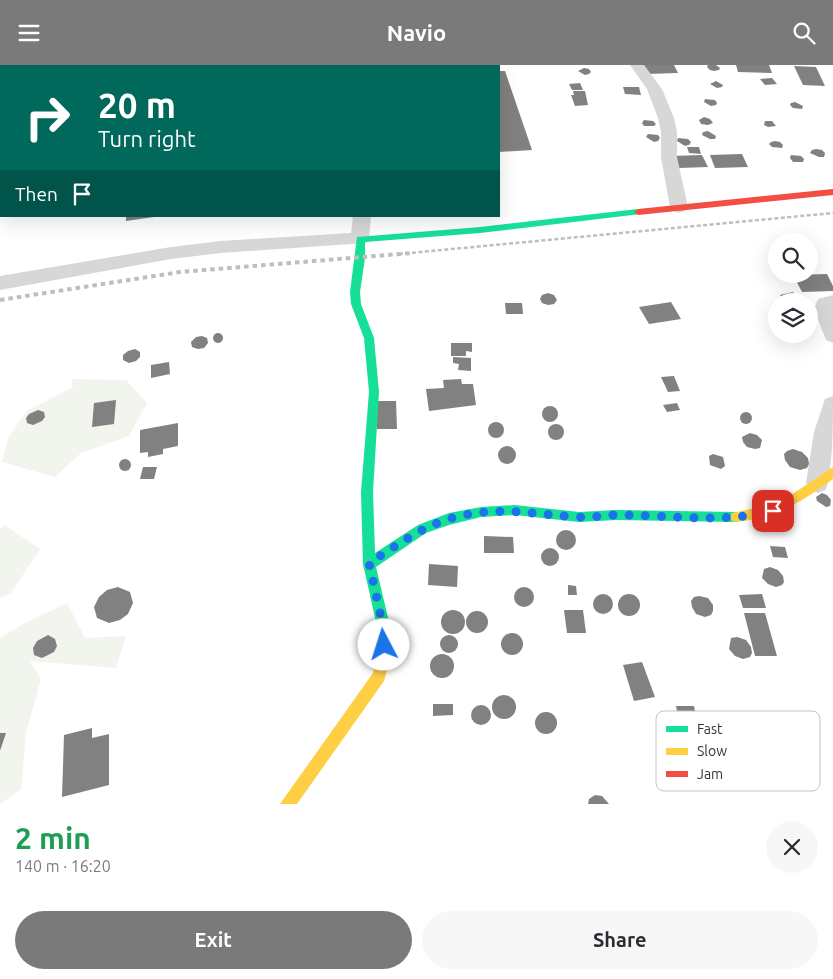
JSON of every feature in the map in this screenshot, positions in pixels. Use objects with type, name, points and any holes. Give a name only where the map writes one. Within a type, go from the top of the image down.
[{"type":"street","points":[[637,65],[654,89],[666,118],[669,132],[669,157],[679,207]]},
{"type":"street","points":[[0,283],[100,264],[180,252],[538,225],[679,207],[799,197],[833,192]]},
{"type":"street","points":[[288,804],[371,689],[378,676],[383,659],[383,626],[369,563],[367,492],[374,392],[369,338],[356,304],[355,292],[360,258],[362,217]]},
{"type":"street","points":[[833,302],[825,304],[824,309],[833,335]]},
{"type":"street","points":[[369,563],[422,529],[449,519],[481,512],[514,510],[579,517],[616,515],[729,518],[754,516],[773,511],[787,505],[825,477],[825,432],[833,405]]},
{"type":"shaded area","points":[[71,379],[126,380],[147,403],[129,436],[81,453],[55,477],[2,462],[8,438],[27,411],[73,387]]},
{"type":"shaded area","points":[[5,525],[40,549],[11,593],[0,598],[0,529]]},
{"type":"shaded area","points":[[67,603],[85,638],[126,636],[116,668],[30,661],[41,679],[26,733],[21,789],[0,804],[0,638],[23,624]]},
{"type":"building","points":[[644,65],[674,65],[678,73],[648,74]]},
{"type":"building","points":[[708,65],[716,65],[720,68],[714,71],[710,70],[707,67]]},
{"type":"building","points":[[736,65],[769,65],[772,73],[738,72]]},
{"type":"building","points":[[794,66],[816,67],[825,86],[803,85]]},
{"type":"building","points":[[584,68],[589,69],[591,72],[585,75],[578,71]]},
{"type":"building","points":[[500,71],[505,71],[532,150],[500,152]]},
{"type":"building","points":[[772,78],[777,84],[765,85],[760,79]]},
{"type":"building","points":[[716,81],[723,85],[722,87],[717,88],[710,84]]},
{"type":"building","points":[[580,83],[583,90],[572,90],[569,84]]},
{"type":"building","points":[[623,87],[639,87],[641,95],[625,94]]},
{"type":"building","points":[[573,91],[585,91],[588,105],[575,106],[571,95],[574,95]]},
{"type":"building","points":[[705,99],[715,100],[717,103],[711,106],[704,102]]},
{"type":"building","points":[[795,102],[803,106],[802,109],[793,108],[790,105]]},
{"type":"building","points":[[704,117],[710,119],[713,123],[708,125],[701,124],[699,120]]},
{"type":"building","points":[[644,120],[653,121],[656,124],[654,126],[644,126],[642,123]]},
{"type":"building","points":[[765,121],[772,121],[776,126],[768,127],[764,125]]},
{"type":"building","points":[[708,131],[716,136],[715,139],[702,135],[703,132]]},
{"type":"building","points":[[648,134],[658,135],[660,138],[654,142],[646,137]]},
{"type":"building","points":[[678,138],[688,139],[691,142],[685,146],[677,141]]},
{"type":"building","points":[[775,141],[783,145],[782,148],[772,147],[769,144]]},
{"type":"building","points":[[687,147],[699,147],[701,154],[689,153]]},
{"type":"building","points":[[816,149],[822,150],[825,153],[824,157],[810,153]]},
{"type":"building","points":[[742,154],[748,167],[715,168],[710,155]]},
{"type":"building","points":[[702,155],[708,167],[678,168],[672,156]]},
{"type":"building","points":[[791,155],[801,156],[804,159],[803,162],[793,162],[790,158]]},
{"type":"building","points":[[126,217],[154,217],[126,221]]},
{"type":"building","points":[[818,274],[827,274],[833,286],[833,291],[802,292],[797,283],[818,283]]},
{"type":"building","points":[[548,293],[554,295],[557,300],[554,304],[542,303],[540,299],[542,295]]},
{"type":"building","points":[[671,302],[681,319],[649,324],[639,307]]},
{"type":"building","points":[[505,303],[522,303],[523,314],[506,314]]},
{"type":"building","points":[[218,333],[223,338],[218,343],[213,338]]},
{"type":"building","points":[[202,336],[207,338],[208,343],[204,348],[192,347],[191,342],[196,337]]},
{"type":"building","points":[[451,343],[472,343],[472,352],[466,351],[466,356],[451,356]]},
{"type":"building","points":[[135,349],[140,352],[140,357],[136,361],[129,363],[123,360],[123,355]]},
{"type":"building","points":[[453,357],[471,358],[471,371],[458,370],[459,364],[453,363]]},
{"type":"building","points":[[169,362],[170,374],[151,378],[151,365]]},
{"type":"building","points":[[674,376],[680,391],[668,392],[661,377]]},
{"type":"building","points":[[461,379],[462,384],[473,384],[476,405],[429,411],[426,389],[444,388],[443,380]]},
{"type":"building","points":[[116,400],[114,424],[92,427],[94,403]]},
{"type":"building","points":[[377,401],[396,401],[397,429],[377,429]]},
{"type":"building","points":[[677,403],[680,410],[667,412],[663,405]]},
{"type":"building","points":[[550,406],[556,408],[558,414],[556,420],[550,422],[544,420],[542,414],[544,408]]},
{"type":"building","points":[[38,410],[44,412],[45,417],[42,421],[33,425],[27,423],[26,418],[29,414]]},
{"type":"building","points":[[744,412],[748,412],[752,418],[748,424],[744,424],[740,420],[740,416]]},
{"type":"building","points":[[493,422],[499,422],[504,427],[502,436],[493,438],[488,433],[488,427]]},
{"type":"building","points":[[178,423],[178,446],[163,449],[163,454],[148,457],[148,452],[140,453],[140,430]]},
{"type":"building","points":[[553,424],[559,424],[564,429],[562,438],[553,440],[548,435],[548,429]]},
{"type":"building","points":[[750,433],[757,435],[762,440],[760,448],[747,447],[743,442],[742,437]]},
{"type":"building","points":[[507,446],[513,449],[516,455],[513,461],[507,464],[501,461],[498,455],[501,449]]},
{"type":"building","points":[[793,449],[802,452],[808,458],[809,464],[807,468],[800,470],[790,467],[785,460],[784,454]]},
{"type":"building","points":[[713,454],[723,457],[725,466],[721,469],[710,465],[709,456]]},
{"type":"building","points":[[127,459],[130,460],[130,470],[123,471],[120,470],[119,463],[120,460]]},
{"type":"building","points":[[143,467],[157,467],[154,479],[140,479]]},
{"type":"building","points":[[822,493],[831,500],[830,506],[826,507],[817,501],[816,497]]},
{"type":"building","points":[[566,530],[573,533],[576,540],[573,547],[566,550],[559,547],[556,540],[559,533]]},
{"type":"building","points":[[484,536],[513,537],[514,553],[484,553]]},
{"type":"building","points":[[770,546],[785,547],[788,558],[773,557]]},
{"type":"building","points":[[550,548],[556,551],[559,557],[556,563],[550,566],[544,563],[541,557],[544,551]]},
{"type":"building","points":[[429,564],[458,566],[457,587],[428,585]]},
{"type":"building","points":[[770,567],[778,570],[783,576],[784,582],[782,585],[776,587],[768,584],[762,578],[764,569]]},
{"type":"building","points":[[568,585],[576,586],[577,595],[568,595]]},
{"type":"building","points":[[118,587],[130,592],[133,603],[128,614],[120,620],[109,623],[97,618],[94,607],[99,597],[107,590]]},
{"type":"building","points":[[520,587],[528,587],[534,593],[534,601],[528,607],[520,607],[514,601],[514,593]]},
{"type":"building","points":[[599,594],[607,594],[613,600],[613,608],[607,614],[599,614],[593,608],[593,600]]},
{"type":"building","points":[[625,594],[633,594],[640,601],[640,609],[633,616],[625,616],[618,609],[618,601]]},
{"type":"building","points":[[762,594],[766,608],[743,608],[739,595]]},
{"type":"building","points":[[694,597],[708,598],[713,605],[711,615],[705,617],[696,614],[691,601]]},
{"type":"building","points":[[453,610],[458,611],[464,617],[464,627],[458,633],[453,634],[448,633],[442,627],[441,622],[442,617],[448,611]]},
{"type":"building","points":[[564,610],[583,610],[586,633],[567,633]]},
{"type":"building","points":[[477,611],[485,614],[488,622],[485,630],[477,633],[469,630],[466,622],[469,614]]},
{"type":"building","points":[[744,613],[765,613],[777,656],[755,656]]},
{"type":"building","points":[[512,633],[520,636],[523,644],[520,652],[512,655],[504,652],[501,644],[504,636]]},
{"type":"building","points":[[48,635],[55,639],[57,646],[54,652],[42,658],[34,655],[33,648],[37,641]]},
{"type":"building","points":[[445,635],[453,635],[458,640],[456,651],[445,653],[440,648],[440,640]]},
{"type":"building","points":[[737,637],[746,640],[751,647],[752,653],[750,657],[743,659],[735,656],[729,649],[731,638]]},
{"type":"building","points":[[437,654],[447,654],[454,661],[454,671],[447,678],[437,678],[430,671],[430,661]]},
{"type":"building","points":[[642,662],[655,697],[634,701],[623,665]]},
{"type":"building","points":[[504,695],[509,696],[515,702],[515,712],[509,718],[504,719],[499,718],[493,712],[492,707],[493,702],[499,696]]},
{"type":"building","points":[[433,704],[453,704],[453,715],[433,716]]},
{"type":"building","points":[[477,705],[485,705],[491,711],[491,719],[485,725],[477,725],[471,719],[471,711]]},
{"type":"building","points":[[676,706],[694,706],[695,711],[677,711]]},
{"type":"building","points":[[546,712],[554,715],[557,723],[554,731],[546,734],[538,731],[535,723],[538,715]]},
{"type":"building","points":[[92,728],[92,738],[109,734],[109,785],[62,797],[64,735]]},
{"type":"building","points":[[0,733],[6,733],[0,751]]},
{"type":"building","points":[[595,795],[602,796],[609,804],[588,804],[589,799]]},
{"type":"railway","points":[[399,254],[833,213]]},
{"type":"railway","points":[[0,300],[180,272],[412,253]]},
{"type":"traffic: fast","points":[[383,626],[369,564],[367,492],[374,392],[369,338],[356,304],[355,292],[360,258],[360,239],[480,230],[638,212]]},
{"type":"traffic: fast","points":[[369,564],[422,529],[449,519],[481,512],[515,510],[579,517],[616,515],[736,517]]},
{"type":"traffic: slow","points":[[736,517],[765,512],[788,503],[833,472]]},
{"type":"traffic: slow","points":[[288,804],[379,676],[383,659],[383,626]]},
{"type":"traffic: jam","points":[[638,212],[833,192]]},
{"type":"route","points":[[384,645],[383,626],[369,563],[422,529],[449,519],[481,512],[514,510],[579,517],[616,515],[729,518],[754,516],[773,511]]}]
